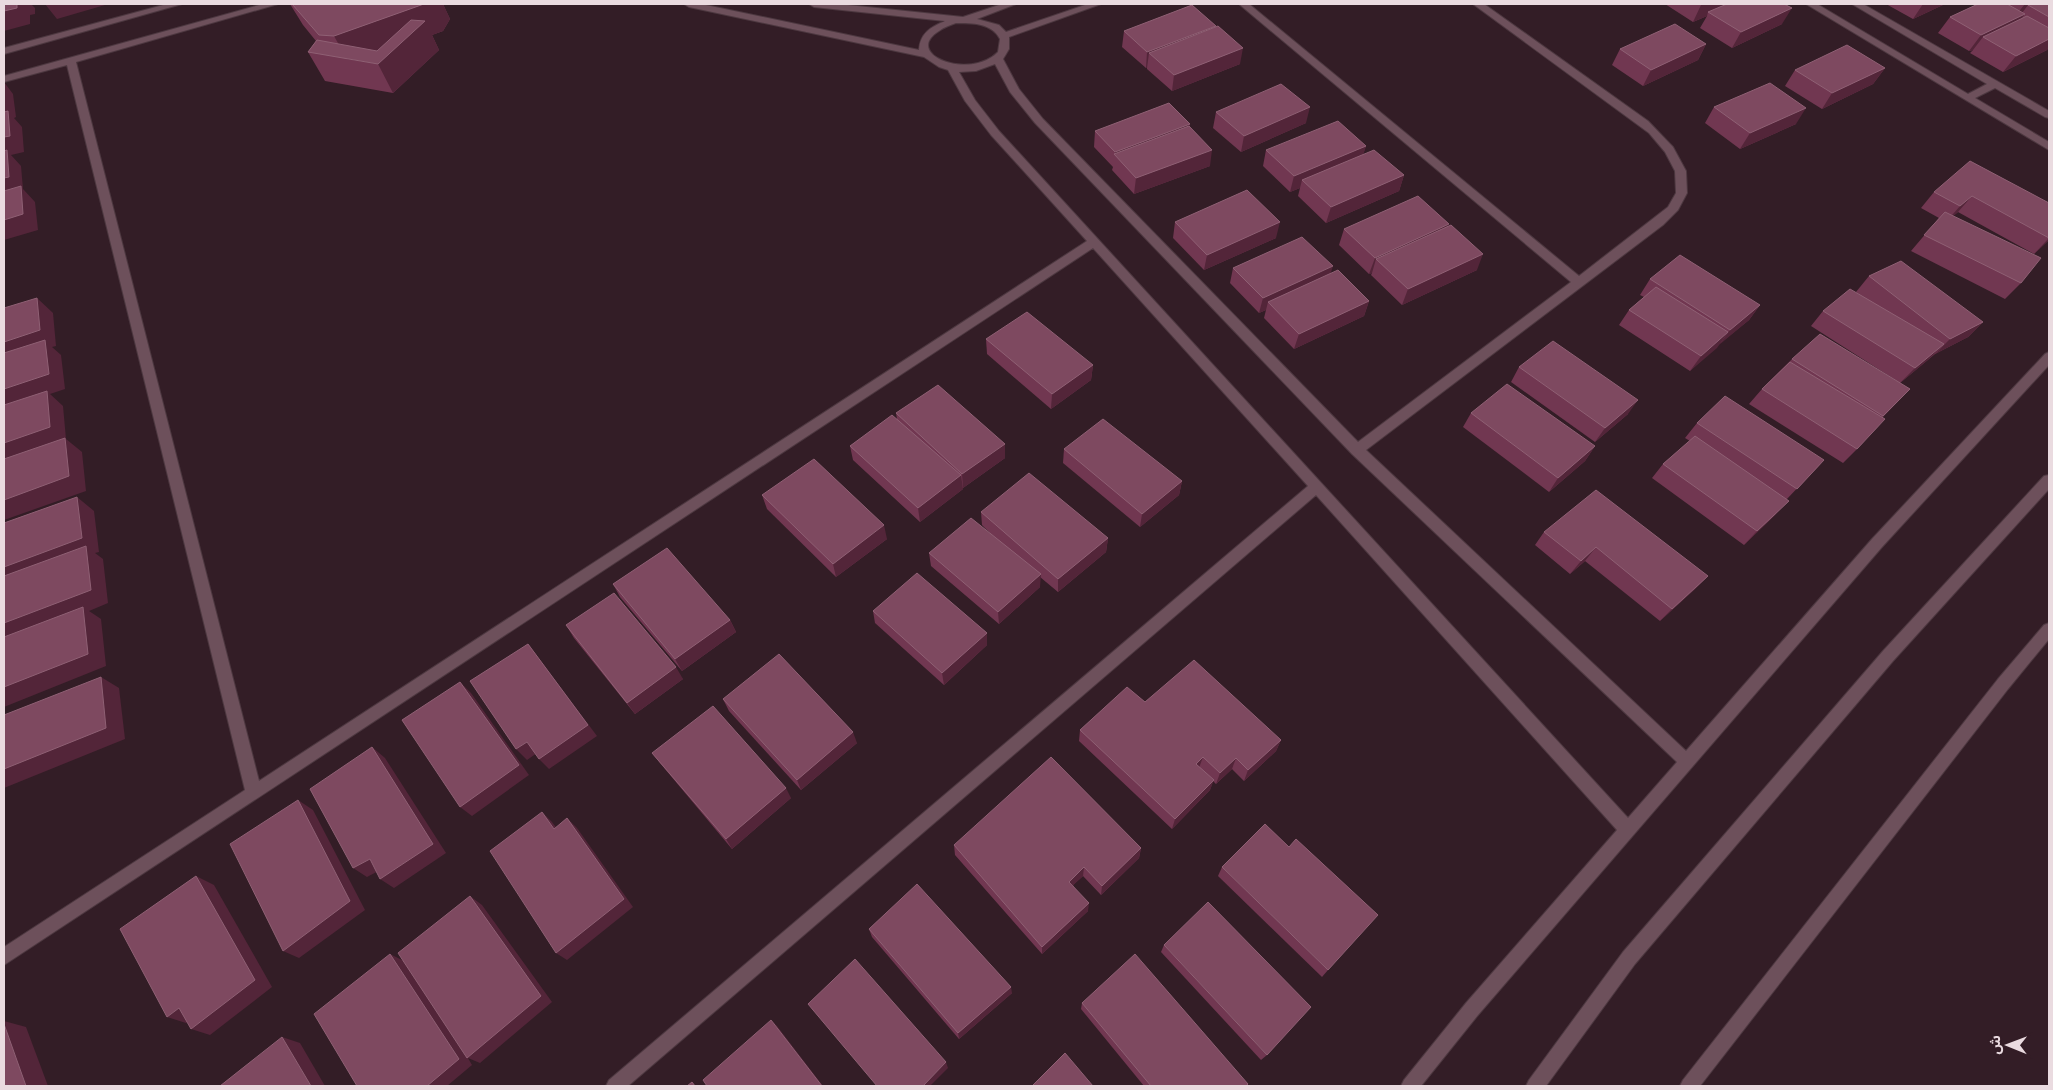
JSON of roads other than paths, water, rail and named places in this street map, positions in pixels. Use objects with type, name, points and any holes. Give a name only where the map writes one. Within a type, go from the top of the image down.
[{"type":"street","points":[[4,51],[177,4]]},
{"type":"street","points":[[4,79],[273,4]]},
{"type":"street","points":[[689,4],[925,54],[941,66],[953,69],[970,69],[986,66],[998,59],[1004,52],[1004,36],[990,24],[814,4]]},
{"type":"street","points":[[925,54],[923,47],[928,33],[935,28],[1011,4]]},
{"type":"street","points":[[1004,36],[1096,4]]},
{"type":"street","points":[[1244,4],[1578,282]]},
{"type":"street","points":[[1357,450],[1659,222],[1676,205],[1682,186],[1678,164],[1665,142],[1644,124],[1478,4]]},
{"type":"street","points":[[1811,4],[2049,147]]},
{"type":"street","points":[[1857,4],[2049,115]]},
{"type":"street","points":[[998,59],[1014,90],[1039,121],[1357,450],[1686,761]]},
{"type":"street","points":[[71,60],[254,793]]},
{"type":"street","points":[[953,69],[970,101],[982,117],[1627,829]]},
{"type":"street","points":[[1967,98],[1994,84]]},
{"type":"street","points":[[4,957],[1094,242]]},
{"type":"street","points":[[1410,1086],[1472,1009],[1877,542],[2049,357]]},
{"type":"street","points":[[1535,1086],[1630,958],[1888,656],[2049,480]]},
{"type":"street","points":[[615,1086],[1317,486]]},
{"type":"street","points":[[1689,1086],[2002,684],[2049,629]]}]
